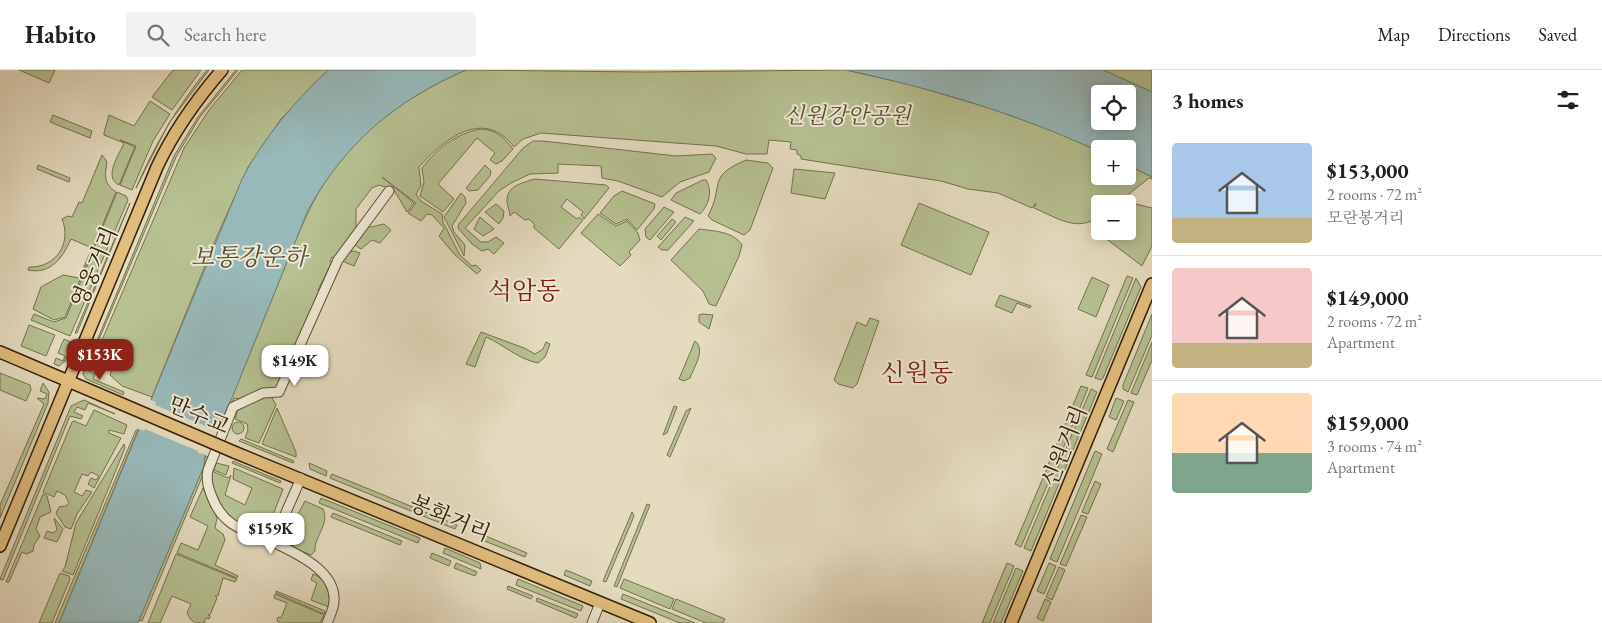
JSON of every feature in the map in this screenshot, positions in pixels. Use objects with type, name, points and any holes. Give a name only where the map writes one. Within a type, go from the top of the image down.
[{"type":"main road","name":"영웅거리","points":[[0,546],[170,142],[198,99],[222,70]]},
{"type":"main road","name":"신원거리","points":[[1011,623],[1152,284]]},
{"type":"main road","name":"만수교","points":[[0,352],[234,452]]},
{"type":"main road","name":"봉화거리","points":[[234,452],[650,623]]},
{"type":"street","points":[[327,623],[334,602],[334,594],[325,577],[308,560],[231,524],[223,518],[217,509],[206,478],[234,407],[263,393],[279,392],[338,260],[389,190]]},
{"type":"street","points":[[273,542],[301,478]]},
{"type":"street","points":[[592,623],[600,602]]},
{"type":"green space","points":[[19,70],[55,70],[49,83]]},
{"type":"green space","points":[[173,70],[201,70],[172,110],[152,97]]},
{"type":"green space","points":[[209,70],[172,119],[196,84]]},
{"type":"green space","points":[[236,70],[238,70],[200,117],[176,157],[92,356],[101,360],[97,368],[89,365],[87,370],[95,374],[93,379],[124,392],[123,395],[86,379],[83,374],[174,156],[198,117]]},
{"type":"green space","points":[[242,70],[328,70],[281,119],[248,167],[218,234],[152,397],[122,386],[110,375],[112,369],[109,360],[96,354],[184,148],[209,110]]},
{"type":"green space","name":"신원강안공원","points":[[466,70],[643,72],[846,70],[912,85],[989,108],[1060,133],[1091,148],[1091,185],[1136,185],[1136,169],[1152,177],[1152,179],[1149,178],[1127,195],[1091,195],[1091,221],[1075,224],[1034,208],[1036,203],[1032,208],[998,193],[968,189],[941,181],[801,159],[801,156],[797,154],[797,150],[790,149],[791,142],[769,140],[767,154],[746,154],[716,146],[541,133],[523,139],[514,147],[502,135],[490,129],[477,128],[452,138],[429,156],[419,167],[421,186],[416,194],[421,201],[442,214],[443,222],[460,255],[472,266],[476,265],[481,270],[477,274],[454,254],[439,236],[444,228],[432,215],[427,214],[421,221],[408,213],[416,203],[382,177],[414,203],[407,212],[394,190],[379,185],[372,188],[356,209],[356,227],[336,259],[332,257],[330,261],[332,262],[318,290],[319,293],[279,389],[240,399],[234,398],[222,426],[219,425],[244,369],[300,229],[314,200],[331,173],[354,145],[382,119],[414,97]]},
{"type":"green space","points":[[1103,70],[1152,70],[1152,92]]},
{"type":"green space","points":[[150,101],[170,114],[153,141],[132,190],[120,185],[136,146],[120,140],[135,147],[119,185],[112,177],[112,171],[124,143],[104,135],[104,133],[109,115],[134,126]]},
{"type":"green space","points":[[53,115],[92,131],[90,138],[50,122]]},
{"type":"green space","points":[[167,128],[136,188],[151,156]]},
{"type":"green space","points":[[481,129],[499,135],[513,149],[502,161],[496,164],[490,160],[495,153],[477,138],[438,184],[454,199],[443,212],[420,196],[424,182],[422,168],[434,154],[455,138]]},
{"type":"green space","points":[[533,141],[676,156],[712,154],[716,158],[709,172],[680,182],[662,197],[618,181],[602,178],[601,166],[558,164],[558,173],[530,174],[499,191],[465,228],[481,242],[488,242],[496,237],[504,243],[494,254],[488,249],[482,251],[472,244],[458,228],[459,224],[523,148]]},
{"type":"green space","points":[[102,155],[107,162],[107,182],[116,192],[65,317],[54,320],[33,309],[41,287],[63,275],[79,278],[92,248],[71,239],[60,258],[50,267],[36,271],[28,270],[29,267],[39,266],[54,259],[59,252],[65,237],[62,219],[68,216],[72,217],[79,202],[82,203]]},
{"type":"green space","points":[[746,160],[768,163],[773,168],[750,230],[744,235],[712,220],[708,216],[721,177],[726,171]]},
{"type":"green space","points":[[38,165],[70,178],[69,182],[37,169]]},
{"type":"green space","points":[[485,165],[491,171],[490,176],[478,190],[469,191],[466,188]]},
{"type":"green space","points":[[794,169],[835,173],[825,199],[791,193]]},
{"type":"green space","points":[[534,179],[606,185],[609,188],[584,219],[581,215],[583,212],[567,199],[561,207],[577,219],[579,217],[583,220],[559,249],[534,228],[534,224],[529,219],[525,220],[514,212],[510,216],[507,200],[510,191],[516,186]]},
{"type":"green space","points":[[706,180],[710,193],[708,202],[700,214],[671,200],[676,193]]},
{"type":"green space","points":[[622,191],[655,204],[654,209],[637,230],[627,219],[616,224],[600,213],[614,196]]},
{"type":"green space","points":[[117,192],[126,196],[128,200],[70,336],[31,320],[34,314],[54,322],[66,318]]},
{"type":"green space","points":[[461,193],[465,197],[466,203],[452,226],[454,232],[465,245],[464,256],[444,217]]},
{"type":"green space","points":[[130,203],[77,333],[75,333]]},
{"type":"green space","points":[[919,203],[989,232],[971,275],[901,245]]},
{"type":"green space","points":[[496,204],[504,211],[503,218],[499,224],[485,212]]},
{"type":"green space","points":[[1136,204],[1152,208],[1152,246],[1142,266],[1108,240],[1136,240]]},
{"type":"green space","points":[[664,207],[674,212],[650,240],[646,237],[645,229]]},
{"type":"green space","points":[[598,214],[616,226],[627,221],[638,233],[640,240],[629,252],[631,255],[620,266],[581,233]]},
{"type":"green space","points":[[480,217],[494,229],[483,236],[474,229]]},
{"type":"green space","points":[[685,217],[694,221],[668,250],[662,250],[658,247]]},
{"type":"green space","points":[[672,219],[676,222],[661,240],[657,236]]},
{"type":"green space","points":[[384,224],[391,230],[380,243],[372,240],[361,249],[355,245],[366,228]]},
{"type":"green space","points":[[699,229],[728,234],[742,245],[739,256],[716,306],[709,304],[703,291],[671,260]]},
{"type":"green space","points":[[348,252],[360,253],[354,266],[342,261]]},
{"type":"green space","points":[[1127,276],[1133,278],[1092,377],[1086,375]]},
{"type":"green space","points":[[1092,277],[1109,285],[1096,317],[1078,309]]},
{"type":"green space","points":[[1136,278],[1141,287],[1103,378],[1101,380],[1095,378]]},
{"type":"green space","points":[[1000,295],[1031,306],[1030,308],[1017,303],[1012,313],[995,306]]},
{"type":"green space","points":[[1152,314],[1152,335],[1128,392],[1123,389],[1123,385]]},
{"type":"green space","points":[[699,315],[713,315],[709,329],[699,322]]},
{"type":"green space","points":[[870,318],[879,321],[857,384],[853,388],[838,384],[834,380],[857,322],[866,326]]},
{"type":"green space","points":[[29,325],[55,335],[46,356],[21,346]]},
{"type":"green space","points":[[481,332],[535,354],[543,349],[546,342],[550,344],[545,357],[538,363],[518,355],[486,337],[475,367],[466,364]]},
{"type":"green space","points":[[64,339],[73,343],[65,361],[59,366],[54,364],[56,358],[63,361],[65,356],[58,353]]},
{"type":"green space","points":[[695,341],[699,349],[698,359],[690,378],[684,381],[679,379]]},
{"type":"green space","points":[[1152,342],[1152,360],[1137,395],[1131,393]]},
{"type":"green space","points":[[0,373],[30,385],[31,390],[26,401],[0,390]]},
{"type":"green space","points":[[43,383],[49,392],[48,403],[0,518],[0,505],[44,404],[37,398],[45,399],[47,394],[40,391]]},
{"type":"green space","points":[[1081,386],[1088,388],[1055,468],[1048,465]]},
{"type":"green space","points":[[1091,389],[1097,392],[1031,551],[1024,548]]},
{"type":"green space","points":[[266,396],[271,396],[276,405],[259,443],[245,438],[248,430],[247,424],[235,419],[238,409]]},
{"type":"green space","points":[[1116,398],[1124,401],[1116,420],[1109,417]]},
{"type":"green space","points":[[84,400],[115,414],[88,403],[85,410],[77,407],[74,412],[83,416],[81,419],[70,416],[3,580],[0,579],[71,406]]},
{"type":"green space","points":[[1128,400],[1134,402],[1113,452],[1107,449]]},
{"type":"green space","points":[[674,406],[677,407],[667,433],[663,435]]},
{"type":"green space","points":[[277,408],[296,452],[296,457],[262,444]]},
{"type":"green space","points":[[691,408],[670,457],[667,455],[686,411]]},
{"type":"green space","points":[[94,410],[127,425],[124,434],[109,430],[109,433],[121,438],[94,488],[88,484],[91,478],[96,480],[99,476],[91,472],[88,476],[82,474],[74,492],[82,496],[86,490],[92,492],[77,514],[71,529],[65,527],[56,513],[59,507],[66,506],[69,503],[65,495],[57,491],[54,497],[43,492],[72,422],[74,421],[86,426]]},
{"type":"green space","points":[[236,422],[240,422],[244,428],[240,434],[236,434],[232,430],[232,426]]},
{"type":"green space","points":[[136,430],[138,430],[59,623],[55,623]]},
{"type":"green space","points":[[241,439],[294,461],[293,463],[239,441]]},
{"type":"green space","points":[[124,444],[125,448],[73,575],[62,571],[65,567],[76,523]]},
{"type":"green space","points":[[1095,451],[1102,454],[1057,562],[1050,559]]},
{"type":"green space","points":[[205,456],[210,458],[142,621],[139,620],[204,466]]},
{"type":"green space","points":[[233,461],[281,481],[280,483],[232,463]]},
{"type":"green space","points":[[216,463],[229,466],[226,475],[214,470]]},
{"type":"green space","points":[[309,463],[327,471],[326,476],[310,469]]},
{"type":"green space","points":[[1048,466],[1054,469],[1021,547],[1015,544]]},
{"type":"green space","points":[[234,468],[283,489],[268,528],[263,532],[242,527],[233,520],[224,512],[212,492],[210,481],[212,471],[228,478],[231,475],[225,495],[245,505],[252,488],[233,479]]},
{"type":"green space","points":[[332,474],[457,525],[455,529],[330,478]]},
{"type":"green space","points":[[1095,481],[1101,484],[1088,514],[1082,512]]},
{"type":"green space","points":[[203,488],[217,518],[215,528],[223,534],[225,540],[215,565],[238,576],[237,578],[177,553],[181,543],[198,550],[208,526],[190,517]]},
{"type":"green space","points":[[43,494],[47,496],[51,512],[40,517],[36,529],[40,536],[34,545],[33,551],[27,554],[22,552],[9,582],[6,582]]},
{"type":"green space","points":[[321,498],[420,538],[418,543],[319,503]]},
{"type":"green space","points":[[305,501],[323,509],[325,515],[315,551],[311,555],[293,546],[290,536]]},
{"type":"green space","points":[[647,504],[650,505],[617,587],[614,586]]},
{"type":"green space","points":[[632,512],[634,516],[606,582],[603,581]]},
{"type":"green space","points":[[333,513],[402,541],[400,545],[331,517]]},
{"type":"green space","points":[[1081,515],[1087,517],[1066,566],[1060,564]]},
{"type":"green space","points":[[54,518],[63,529],[57,542],[44,538],[47,531],[53,533],[57,530]]},
{"type":"green space","points":[[483,535],[527,553],[525,557],[482,540]]},
{"type":"green space","points":[[445,548],[480,563],[481,569],[443,553]]},
{"type":"green space","points":[[432,553],[451,561],[449,566],[430,558]]},
{"type":"green space","points":[[176,554],[237,579],[235,582],[223,578],[218,596],[215,596],[217,598],[210,615],[208,615],[210,616],[209,619],[206,618],[204,623],[192,621],[187,613],[191,604],[172,596],[160,623],[148,623]]},
{"type":"green space","points":[[456,563],[477,572],[475,576],[454,568]]},
{"type":"green space","points":[[1007,563],[1014,566],[990,623],[982,623]]},
{"type":"green space","points":[[1049,563],[1056,566],[1044,594],[1037,591]]},
{"type":"green space","points":[[1059,567],[1065,570],[1052,600],[1046,597]]},
{"type":"green space","points":[[1016,568],[1023,571],[1001,623],[993,623]]},
{"type":"green space","points":[[566,570],[592,581],[590,586],[564,575]]},
{"type":"green space","points":[[60,573],[69,576],[70,579],[52,623],[39,623]]},
{"type":"green space","points":[[313,574],[318,576],[327,587],[329,607],[311,600],[317,583],[311,580]]},
{"type":"green space","points":[[518,579],[583,606],[581,611],[516,585]]},
{"type":"green space","points":[[624,579],[674,599],[670,609],[620,588]]},
{"type":"green space","points":[[508,586],[533,596],[531,599],[507,589]]},
{"type":"green space","points":[[276,591],[325,611],[324,614],[276,593]]},
{"type":"green space","points":[[275,594],[324,615],[320,623],[279,623],[278,617],[281,618],[287,603],[274,598]]},
{"type":"green space","points":[[623,594],[695,623],[680,623],[621,599]]},
{"type":"green space","points":[[537,598],[578,614],[576,618],[536,601]]},
{"type":"green space","points":[[676,599],[725,619],[723,623],[706,623],[672,609]]},
{"type":"green space","points":[[1045,599],[1051,602],[1043,621],[1037,618]]},
{"type":"water","name":"보통강운하","points":[[328,70],[466,70],[417,95],[375,126],[338,164],[308,210],[232,398],[205,456],[204,466],[138,623],[59,623],[242,179],[280,121]]},
{"type":"water","points":[[846,70],[1103,70],[1152,92],[1152,177],[1136,169],[1136,140],[1091,140],[1091,148],[1007,114],[912,85]]},
{"type":"pier","points":[[148,399],[156,402],[155,405],[208,427],[210,424],[217,426],[216,430],[219,431],[208,455],[198,453],[198,451],[145,429],[144,431],[137,428]]},
{"type":"district","name":"석암동","points":[[524,290]]},
{"type":"district","name":"신원동","points":[[917,372]]}]
